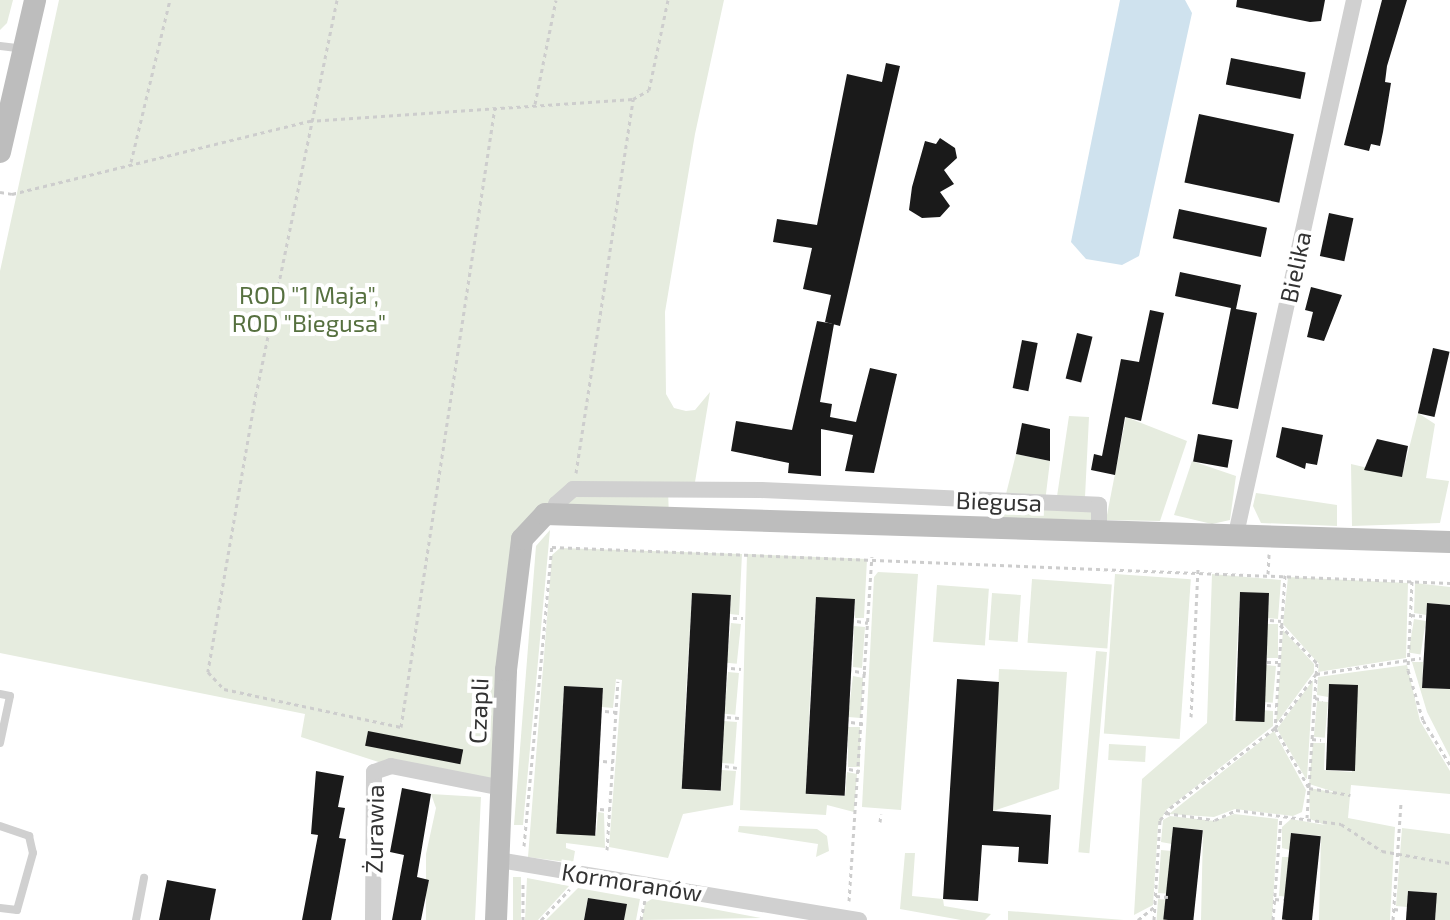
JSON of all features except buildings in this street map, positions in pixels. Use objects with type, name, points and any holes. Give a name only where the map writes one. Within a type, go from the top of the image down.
[{"type":"street","points":[[0,152],[35,0]]},
{"type":"street","name":"Bielika","points":[[1236,534],[1354,0]]},
{"type":"street","points":[[550,514],[573,489],[776,490],[1099,505],[1099,530]]},
{"type":"street","name":"Biegusa","points":[[550,514],[1450,542]]},
{"type":"street","name":"Czapli","points":[[496,920],[506,670],[522,539],[550,514]]},
{"type":"street","name":"Żurawia","points":[[373,920],[374,772],[391,766],[502,788]]},
{"type":"street","name":"Kormoranów","points":[[499,860],[859,920]]},
{"type":"lane","points":[[0,46],[24,49]]},
{"type":"lane","points":[[0,694],[10,696],[0,743]]},
{"type":"lane","points":[[0,826],[29,836],[31,844],[17,910],[0,908]]},
{"type":"lane","points":[[136,920],[144,878]]},
{"type":"path","points":[[131,162],[170,0]]},
{"type":"path","points":[[337,0],[309,121],[208,672],[224,689],[401,727],[495,107]]},
{"type":"path","points":[[535,104],[556,0]]},
{"type":"path","points":[[0,192],[12,194],[131,162],[309,121],[633,99],[649,90],[668,0]]},
{"type":"path","points":[[573,489],[633,99]]},
{"type":"path","points":[[523,920],[523,864],[552,540]]},
{"type":"path","points":[[551,549],[1198,569],[1450,583]]},
{"type":"path","points":[[1268,574],[1270,552]]},
{"type":"path","points":[[849,905],[864,724],[872,557]]},
{"type":"path","points":[[1191,717],[1198,569]]},
{"type":"path","points":[[1285,575],[1275,728],[1309,788]]},
{"type":"path","points":[[1412,581],[1409,661],[1423,720],[1450,765]]},
{"type":"path","points":[[1411,615],[1422,616]]},
{"type":"path","points":[[733,618],[743,618]]},
{"type":"path","points":[[1270,620],[1280,623],[1317,663],[1307,819]]},
{"type":"path","points":[[857,621],[868,623]]},
{"type":"path","points":[[1154,920],[1159,846],[1166,813],[1275,728],[1316,674],[1421,658]]},
{"type":"path","points":[[1267,662],[1278,662]]},
{"type":"path","points":[[731,668],[741,669]]},
{"type":"path","points":[[855,671],[866,673]]},
{"type":"path","points":[[607,850],[618,681]]},
{"type":"path","points":[[1315,698],[1323,700]]},
{"type":"path","points":[[1267,705],[1276,706]]},
{"type":"path","points":[[605,711],[616,712]]},
{"type":"path","points":[[727,717],[739,718]]},
{"type":"path","points":[[851,722],[864,724]]},
{"type":"path","points":[[1312,739],[1321,740]]},
{"type":"path","points":[[603,761],[613,762]]},
{"type":"path","points":[[725,766],[737,768]]},
{"type":"path","points":[[849,769],[860,771]]},
{"type":"path","points":[[1309,788],[1350,795]]},
{"type":"path","points":[[1393,920],[1401,804]]},
{"type":"path","points":[[600,809],[610,810]]},
{"type":"path","points":[[1166,813],[1215,820],[1236,810],[1341,824],[1382,851],[1450,863]]},
{"type":"path","points":[[880,822],[881,814]]},
{"type":"path","points":[[1273,920],[1281,817]]},
{"type":"path","points":[[1159,846],[1166,847]]},
{"type":"path","points":[[1278,852],[1285,853]]},
{"type":"path","points":[[541,920],[575,884]]},
{"type":"path","points":[[641,920],[645,896]]},
{"type":"path","points":[[1156,896],[1168,897]]},
{"type":"path","points":[[1275,899],[1284,900]]},
{"type":"path","points":[[1138,920],[1155,906]]},
{"type":"path","points":[[1394,909],[1402,910]]},
{"type":"green space","points":[[0,0],[13,0],[7,23],[0,30]]},
{"type":"green space","name":"ROD \"1 Maja\", ROD \"Biegusa\"","points":[[59,0],[724,0],[695,134],[665,312],[666,394],[674,408],[686,411],[695,410],[710,392],[694,488],[668,489],[669,518],[532,523],[502,788],[391,766],[301,737],[305,714],[0,653],[0,271]]},
{"type":"green space","points":[[1418,413],[1435,424],[1426,478],[1449,481],[1440,523],[1352,526],[1351,464],[1402,476]]},
{"type":"green space","points":[[1069,416],[1089,417],[1085,497],[1099,505],[1099,520],[1000,518],[1016,454],[1050,461],[1045,502],[1056,503]]},
{"type":"green space","points":[[1126,417],[1187,441],[1160,521],[1106,520]]},
{"type":"green space","points":[[1192,461],[1236,476],[1230,520],[1212,524],[1174,515]]},
{"type":"green space","points":[[1256,493],[1337,505],[1337,526],[1261,523],[1253,506]]},
{"type":"green space","points":[[550,530],[523,825],[514,825],[536,546]]},
{"type":"green space","points":[[560,548],[742,554],[739,615],[730,614],[731,595],[692,594],[682,789],[721,791],[722,770],[736,771],[733,805],[683,814],[668,858],[609,847],[622,680],[616,679],[613,708],[602,707],[603,688],[564,686],[557,833],[596,835],[598,812],[604,813],[605,848],[566,843],[566,848],[575,851],[573,863],[528,857],[552,555]]},
{"type":"green space","points":[[747,554],[867,559],[864,618],[855,618],[855,599],[816,598],[810,696],[806,794],[845,796],[847,772],[857,774],[854,812],[827,805],[826,815],[740,810]]},
{"type":"green space","points":[[878,572],[918,574],[901,810],[862,807],[874,577]]},
{"type":"green space","points":[[1115,574],[1191,579],[1180,739],[1104,734]]},
{"type":"green space","points":[[1212,574],[1281,580],[1278,619],[1268,618],[1269,594],[1240,592],[1233,720],[1261,722],[1262,710],[1273,711],[1273,726],[1166,810],[1158,826],[1153,905],[1134,915],[1142,779],[1207,723]]},
{"type":"green space","points":[[1288,577],[1408,583],[1406,658],[1318,672],[1319,664],[1283,624]]},
{"type":"green space","points":[[1032,579],[1112,585],[1107,648],[1028,643]]},
{"type":"green space","points":[[1415,583],[1450,587],[1450,605],[1427,603],[1426,615],[1414,613]]},
{"type":"green space","points":[[937,585],[989,589],[985,645],[933,642]]},
{"type":"green space","points":[[992,593],[1021,595],[1018,642],[989,640]]},
{"type":"green space","points":[[1414,619],[1426,621],[1421,654],[1409,653]]},
{"type":"green space","points":[[731,623],[741,624],[737,664],[727,663]]},
{"type":"green space","points":[[1267,624],[1278,624],[1278,658],[1267,658]]},
{"type":"green space","points":[[854,626],[865,627],[862,668],[853,667]]},
{"type":"green space","points":[[1283,630],[1314,664],[1314,672],[1276,724]]},
{"type":"green space","points":[[1096,651],[1107,652],[1089,853],[1078,852]]},
{"type":"green space","points":[[1412,662],[1423,662],[1422,688],[1449,689],[1450,683],[1450,757],[1427,712]]},
{"type":"green space","points":[[1265,665],[1276,666],[1273,703],[1262,702]]},
{"type":"green space","points":[[1407,665],[1420,721],[1450,771],[1450,794],[1351,785],[1348,818],[1395,827],[1390,920],[1319,920],[1321,836],[1291,833],[1290,850],[1282,848],[1282,827],[1291,819],[1325,825],[1310,819],[1309,788],[1338,793],[1309,784],[1313,743],[1325,743],[1324,770],[1352,772],[1357,686],[1329,684],[1328,697],[1317,695],[1318,677]]},
{"type":"green space","points":[[999,669],[1067,672],[1059,789],[993,811]]},
{"type":"green space","points":[[728,672],[739,673],[735,715],[724,714]]},
{"type":"green space","points":[[853,676],[863,678],[861,718],[848,717]]},
{"type":"green space","points":[[1313,680],[1307,778],[1306,779],[1277,729]]},
{"type":"green space","points":[[1317,701],[1328,702],[1325,738],[1314,737]]},
{"type":"green space","points":[[724,721],[737,722],[734,764],[721,763]]},
{"type":"green space","points":[[848,727],[860,727],[860,767],[848,767]]},
{"type":"green space","points":[[1274,731],[1306,790],[1302,812],[1293,816],[1235,809],[1214,817],[1169,814]]},
{"type":"green space","points":[[1109,744],[1146,746],[1145,762],[1108,760]]},
{"type":"green space","points":[[431,794],[481,797],[475,920],[426,920],[426,854],[436,808]]},
{"type":"green space","points":[[1234,814],[1278,819],[1272,920],[1201,920],[1203,830],[1173,827],[1172,844],[1161,842],[1163,820],[1170,816],[1215,821]]},
{"type":"green space","points":[[739,826],[817,829],[827,836],[829,851],[816,857],[818,844],[738,832]]},
{"type":"green space","points":[[1402,828],[1450,834],[1450,920],[1435,920],[1436,893],[1408,891],[1407,907],[1396,906]]},
{"type":"green space","points":[[1161,850],[1171,851],[1172,894],[1158,893]]},
{"type":"green space","points":[[905,853],[915,853],[912,896],[943,899],[944,906],[991,914],[985,920],[961,920],[900,909]]},
{"type":"green space","points":[[1282,857],[1289,857],[1290,897],[1279,896]]},
{"type":"green space","points":[[513,877],[521,877],[521,920],[513,920]]},
{"type":"green space","points":[[527,878],[569,886],[538,920],[525,920]]},
{"type":"green space","points":[[578,888],[640,899],[636,920],[624,920],[626,904],[588,898],[584,920],[546,920]]},
{"type":"green space","points":[[652,899],[761,918],[642,920],[645,903]]},
{"type":"green space","points":[[1158,899],[1172,900],[1171,920],[1157,920]]},
{"type":"green space","points":[[1008,911],[1124,920],[1008,920]]},
{"type":"water","points":[[1120,0],[1185,0],[1192,13],[1139,256],[1122,265],[1086,259],[1071,242]]}]
